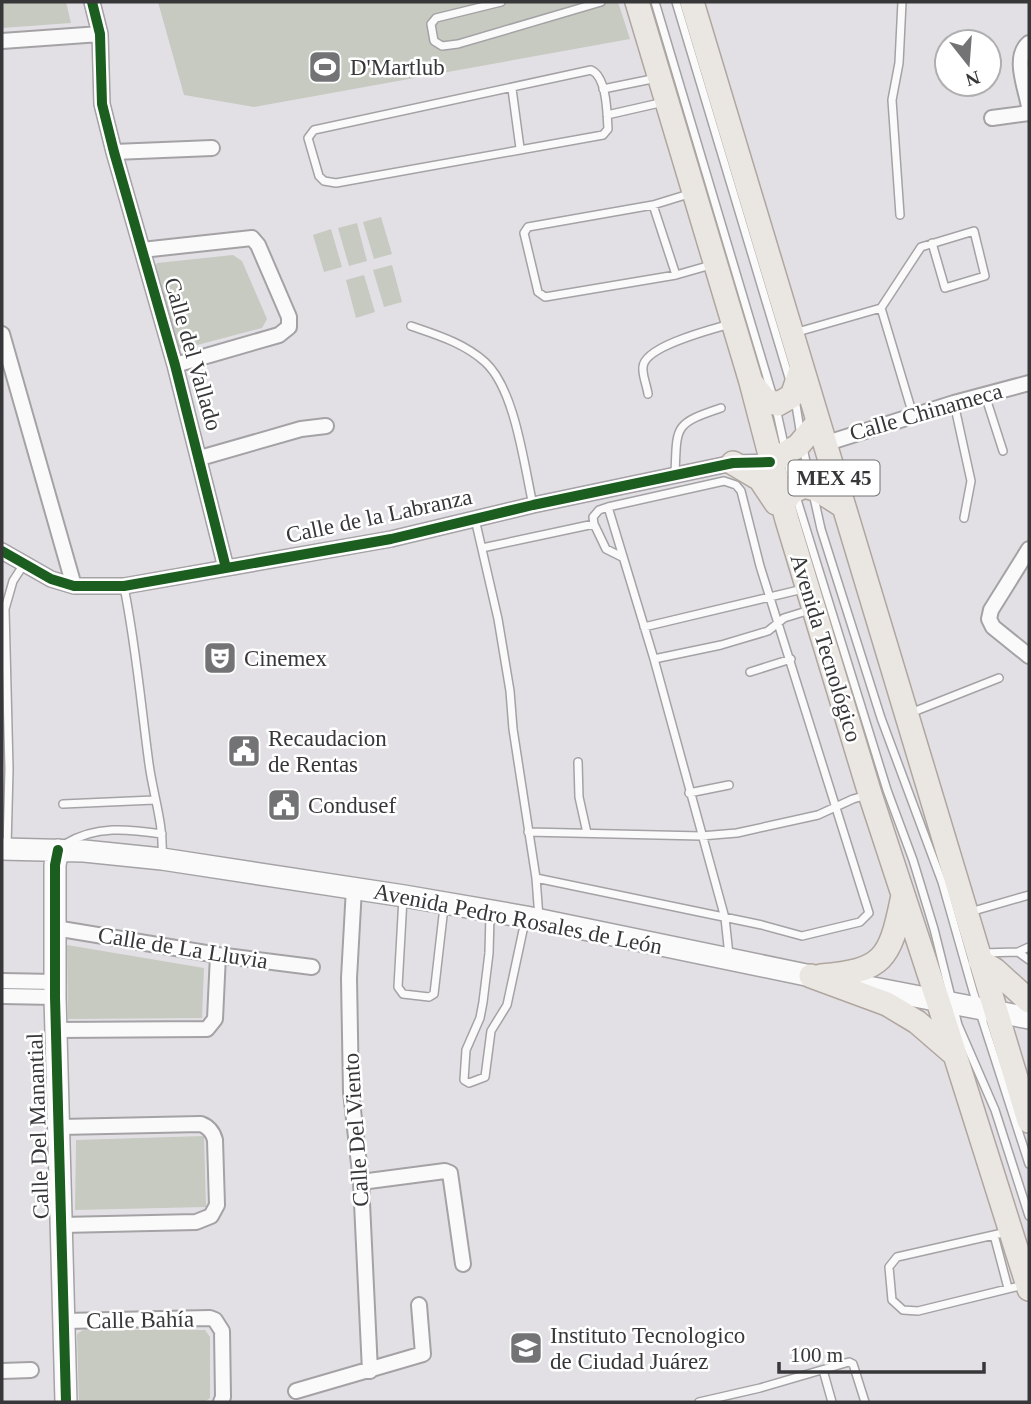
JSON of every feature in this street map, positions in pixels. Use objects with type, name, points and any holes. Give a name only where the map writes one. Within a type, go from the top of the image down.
[{"type":"main road","name":"Avenida Tecnológico","points":[[637,2],[751,382],[795,452],[843,506],[979,957],[987,1010],[1026,1090],[1029,1121]]},
{"type":"main road","points":[[692,2],[818,422],[795,452]]},
{"type":"main road","points":[[751,382],[765,400],[784,398],[801,370]]},
{"type":"main road","name":"Avenida Tecnológico","points":[[795,452],[794,501],[811,598],[903,897],[945,1002],[954,1054],[1000,1196],[1002,1233],[1022,1287]]},
{"type":"main road","points":[[733,463],[794,501],[843,506]]},
{"type":"main road","name":"Avenida Pedro Rosales de León","points":[[5,849],[58,850],[162,859],[404,896],[532,918],[729,960],[1029,1018]]},
{"type":"main road","name":"Calle Del Manantial","points":[[58,850],[55,864],[55,989],[66,1402]]},
{"type":"main road","points":[[811,976],[851,974],[869,968],[880,959],[890,946],[896,930],[903,897]]},
{"type":"main road","points":[[979,957],[1029,1001]]},
{"type":"main road","points":[[811,976],[887,1004],[917,1022],[954,1054]]},
{"type":"main road","points":[[1000,1196],[1025,1234],[1029,1250]]},
{"type":"street","name":"Calle del Vallado","points":[[92,2],[100,34],[102,104],[200,458],[226,568]]},
{"type":"street","points":[[2,41],[100,34]]},
{"type":"street","points":[[1026,46],[1020,58],[1029,107]]},
{"type":"street","points":[[992,118],[1029,113]]},
{"type":"street","points":[[114,152],[212,148]]},
{"type":"street","points":[[142,250],[252,238],[258,245],[289,317],[289,327],[279,335],[175,365]]},
{"type":"street","points":[[2,334],[74,586]]},
{"type":"street","name":"Calle Chinameca","points":[[795,452],[954,402],[1029,383]]},
{"type":"street","points":[[200,458],[301,429],[326,426]]},
{"type":"street","name":"Calle de la Labranza","points":[[2,551],[51,579],[74,586],[124,586],[391,539],[533,505],[795,452]]},
{"type":"street","points":[[1029,549],[991,610],[989,619],[993,627],[1029,656]]},
{"type":"street","name":"Calle Del Viento","points":[[354,888],[349,978],[351,1092],[361,1182],[370,1371]]},
{"type":"street","name":"Calle de La Lluvia","points":[[55,928],[218,956],[312,967]]},
{"type":"street","points":[[56,1030],[207,1028],[215,1019],[218,956]]},
{"type":"street","points":[[2,981],[55,989]]},
{"type":"street","points":[[2,996],[55,989]]},
{"type":"street","points":[[60,1127],[206,1126],[214,1134],[215,1140],[217,1205],[211,1216],[196,1222],[62,1225]]},
{"type":"street","points":[[361,1182],[445,1171],[452,1177],[463,1264]]},
{"type":"street","points":[[296,1391],[423,1354],[419,1305]]},
{"type":"street","name":"Calle Bahía","points":[[64,1321],[215,1320],[222,1331],[221,1402]]},
{"type":"street","points":[[2,1371],[31,1370]]},
{"type":"lane","points":[[501,2],[436,18],[431,24],[434,41],[442,46],[458,44],[596,2]]},
{"type":"lane","points":[[654,2],[784,398],[795,452]]},
{"type":"lane","points":[[676,2],[784,398],[795,452],[794,501],[887,790],[917,872],[934,929],[945,1002],[995,1110],[1029,1216]]},
{"type":"lane","points":[[900,215],[892,100],[899,63],[902,2]]},
{"type":"lane","points":[[592,70],[599,76],[603,89],[608,129],[603,135],[329,183],[319,176],[308,138],[314,131],[512,89],[592,70]]},
{"type":"lane","points":[[603,89],[660,77]]},
{"type":"lane","points":[[512,89],[520,148]]},
{"type":"lane","points":[[607,115],[667,101]]},
{"type":"lane","points":[[694,192],[653,205],[526,228],[524,233],[538,292],[545,297],[676,275],[715,263]]},
{"type":"lane","points":[[653,205],[676,275]]},
{"type":"lane","points":[[790,334],[881,308],[921,247],[932,243],[974,231],[985,276],[945,288],[932,243]]},
{"type":"lane","points":[[881,308],[913,415]]},
{"type":"lane","points":[[648,394],[643,366],[645,360],[671,342],[734,323]]},
{"type":"lane","points":[[411,326],[455,342],[484,361],[495,373],[506,391],[533,505]]},
{"type":"lane","points":[[985,394],[1003,451]]},
{"type":"lane","points":[[954,402],[971,481],[964,518]]},
{"type":"lane","points":[[675,476],[676,438],[680,428],[690,418],[721,408]]},
{"type":"lane","points":[[536,878],[808,937],[860,922],[869,913],[761,566],[741,491],[733,483],[724,481],[608,507],[596,513],[593,517],[594,524],[606,548],[622,557]]},
{"type":"lane","points":[[794,501],[821,529],[881,718],[987,1010],[1029,1164]]},
{"type":"lane","points":[[608,507],[654,659],[725,918],[729,960]]},
{"type":"lane","points":[[475,519],[510,691],[513,729],[536,878],[532,918],[507,1005],[495,1023],[489,1039],[485,1077],[480,1081],[467,1083],[464,1080],[466,1050],[480,1018],[489,953],[490,911]]},
{"type":"lane","points":[[482,548],[594,524]]},
{"type":"lane","points":[[5,849],[9,769],[5,609],[13,581],[24,563]]},
{"type":"lane","points":[[124,586],[138,662],[155,800],[162,834],[162,859]]},
{"type":"lane","points":[[644,627],[772,598],[811,598]]},
{"type":"lane","points":[[654,659],[721,645],[768,631],[811,598]]},
{"type":"lane","points":[[750,672],[791,659]]},
{"type":"lane","points":[[906,715],[999,678]]},
{"type":"lane","points":[[578,762],[579,797],[587,833]]},
{"type":"lane","points":[[689,793],[729,785]]},
{"type":"lane","points":[[528,832],[701,836],[737,833],[818,816],[870,794]]},
{"type":"lane","points":[[63,804],[155,800]]},
{"type":"lane","points":[[58,850],[82,835],[103,830],[129,829],[162,834]]},
{"type":"lane","points":[[966,914],[1029,895]]},
{"type":"lane","points":[[404,896],[398,987],[403,995],[429,997],[435,992],[444,903]]},
{"type":"lane","points":[[979,957],[997,951],[1018,952],[1029,947]]},
{"type":"lane","points":[[1018,952],[1029,960]]},
{"type":"lane","points":[[480,1018],[495,1023]]},
{"type":"lane","points":[[1002,1233],[893,1259],[889,1267],[892,1300],[903,1310],[918,1311],[1022,1287]]},
{"type":"lane","points":[[699,1402],[849,1362],[853,1364],[865,1402]]},
{"type":"lane","points":[[823,1370],[832,1402]]},
{"type":"shaded area","points":[[2,2],[66,2],[71,23],[2,28]]},
{"type":"shaded area","name":"D'Martlub","points":[[158,2],[618,2],[630,39],[254,107],[184,95]]},
{"type":"shaded area","points":[[381,217],[392,254],[374,259],[363,222]]},
{"type":"shaded area","points":[[357,223],[367,261],[349,266],[338,228]]},
{"type":"shaded area","points":[[331,229],[342,267],[324,272],[313,235]]},
{"type":"shaded area","points":[[233,255],[242,261],[267,319],[262,328],[182,349],[174,345],[153,271],[157,263]]},
{"type":"shaded area","points":[[392,265],[402,302],[384,307],[373,270]]},
{"type":"shaded area","points":[[364,275],[375,312],[356,318],[346,280]]},
{"type":"shaded area","points":[[67,945],[204,968],[202,1018],[68,1019]]},
{"type":"shaded area","points":[[204,1136],[206,1207],[75,1210],[76,1140]]},
{"type":"shaded area","points":[[83,1330],[205,1330],[210,1337],[210,1398],[204,1402],[79,1402],[77,1334]]},
{"type":"cycle path","points":[[92,2],[100,34],[102,104],[175,365],[226,568]]},
{"type":"cycle path","points":[[2,551],[51,579],[74,586],[124,586],[391,539],[533,505],[733,463],[770,462]]},
{"type":"cycle path","points":[[58,850],[55,865],[55,997],[66,1402]]},
{"type":"place","name":"D'Martlub","points":[[325,67]]},
{"type":"place","name":"Cinemex","points":[[220,658]]},
{"type":"place","name":"Recaudacion de Rentas","points":[[244,751]]},
{"type":"place","name":"Condusef","points":[[284,805]]},
{"type":"place","name":"Instituto Tecnologico de Ciudad Juárez","points":[[526,1348]]}]
